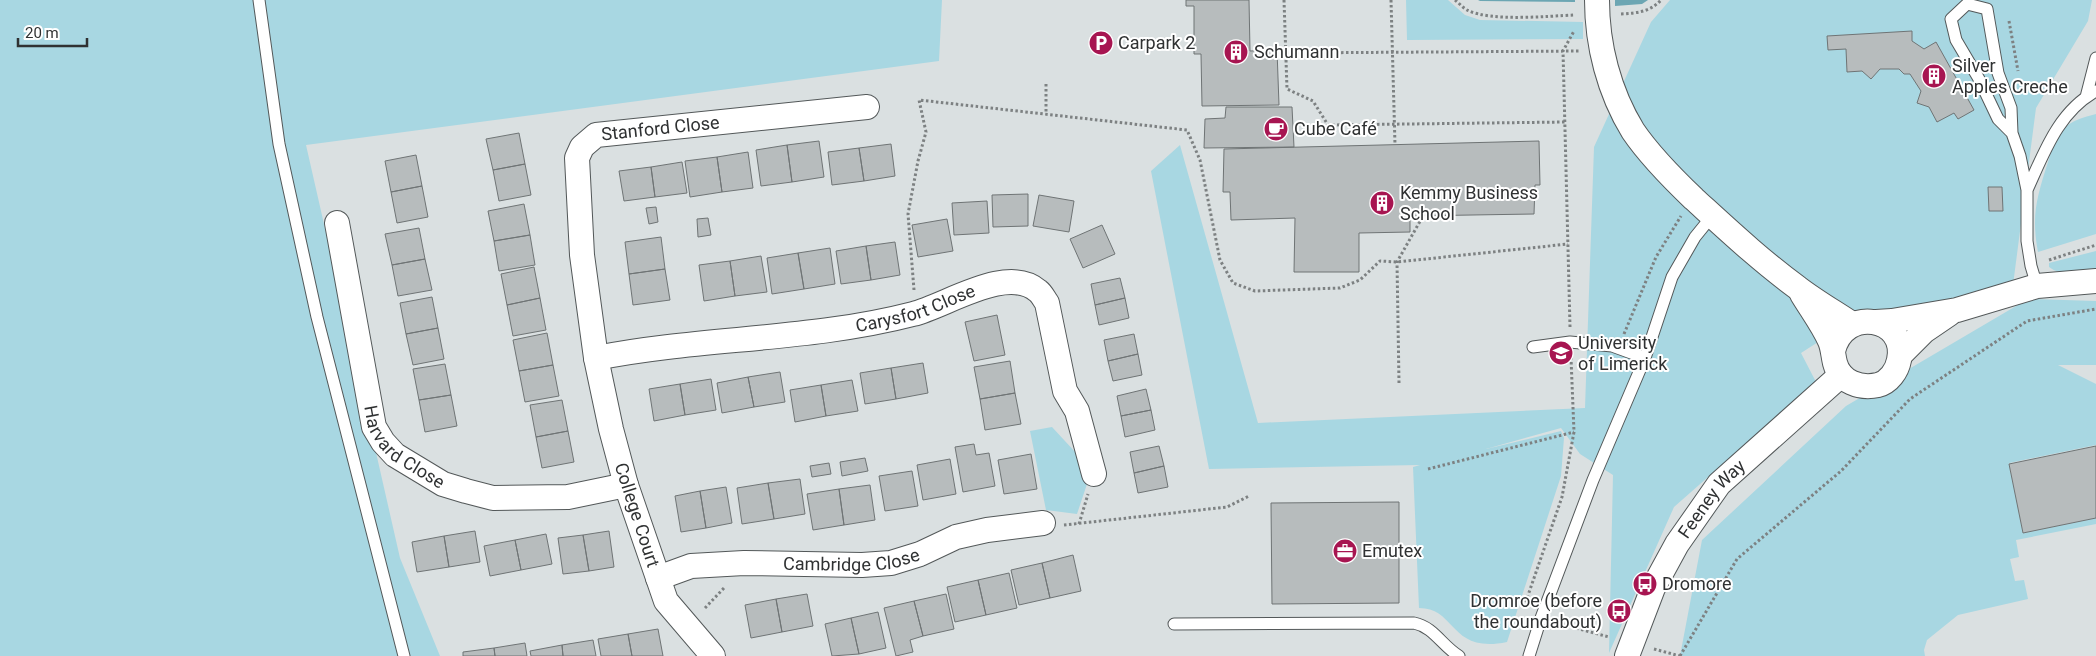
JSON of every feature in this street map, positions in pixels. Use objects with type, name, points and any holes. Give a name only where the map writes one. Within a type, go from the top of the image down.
[{"type":"street","points":[[1598,10],[1597,17],[1602,50],[1616,96],[1633,130],[1651,154],[1712,216],[1747,247],[1799,289],[1852,324]]},
{"type":"street","name":"Stanford Close","points":[[596,358],[582,255],[577,158],[582,147],[596,136],[867,107]]},
{"type":"street","name":"Harvard Close","points":[[337,223],[374,427],[395,455],[443,484],[493,498],[568,497],[626,484]]},
{"type":"street","points":[[1900,355],[1936,321],[2034,276],[2096,282]]},
{"type":"street","name":"Carysfort Close","points":[[596,358],[857,327],[916,313],[979,288],[1014,281],[1039,291],[1047,304],[1065,391],[1077,411],[1094,474]]},
{"type":"street","points":[[1799,289],[1830,340],[1834,351],[1835,364],[1841,375],[1853,384],[1868,387],[1881,384],[1892,375],[1898,366],[1900,355],[1895,335],[1884,325],[1876,322]]},
{"type":"street","points":[[1834,351],[1841,333],[1852,324],[1957,310]]},
{"type":"street","name":"College Court","points":[[596,358],[611,429],[626,484],[666,601],[713,656]]},
{"type":"street","name":"Feeney Way","points":[[1627,656],[1653,588],[1673,551],[1719,484],[1841,375]]},
{"type":"street","name":"Cambridge Close","points":[[658,578],[691,566],[744,563],[862,565],[891,563],[920,554],[956,537],[987,530],[1043,522]]},
{"type":"lane","points":[[259,0],[279,144],[317,317],[404,656]]},
{"type":"lane","points":[[2012,133],[1998,119],[1979,79],[1956,40],[1951,19],[1967,4],[1987,9],[1998,73],[2012,108],[2012,133],[2020,156],[2027,190],[2027,241],[2034,276]]},
{"type":"lane","points":[[2027,190],[2056,129],[2091,94],[2096,58]]},
{"type":"lane","points":[[1529,656],[1541,618],[1593,480],[1645,358],[1672,277],[1695,237],[1712,216]]},
{"type":"lane","points":[[1533,347],[1570,342],[1612,346],[1645,358]]},
{"type":"lane","points":[[1174,624],[1414,623],[1424,625],[1459,656]]},
{"type":"path","points":[[1284,0],[1287,89],[1313,101],[1328,125],[1566,122]]},
{"type":"path","points":[[1391,0],[1394,52],[1395,145]]},
{"type":"path","points":[[1455,0],[1466,10],[1480,15],[1505,16],[1598,10],[1644,12],[1661,0]]},
{"type":"path","points":[[1521,616],[1562,497],[1574,432],[1563,51],[1575,30]]},
{"type":"path","points":[[1286,53],[1602,50]]},
{"type":"path","points":[[1046,84],[1046,113]]},
{"type":"path","points":[[916,313],[908,214],[918,161],[926,132],[919,100],[1187,130],[1200,160],[1220,260],[1233,283],[1255,291],[1340,288],[1360,280],[1380,261],[1397,262],[1568,244]]},
{"type":"path","points":[[1619,337],[1624,334],[1656,257],[1677,221],[1695,199]]},
{"type":"path","points":[[1399,383],[1397,262],[1423,216]]},
{"type":"path","points":[[2034,276],[2096,245]]},
{"type":"path","points":[[1680,656],[1737,559],[1841,471],[1910,399],[2027,321],[2096,309]]},
{"type":"path","points":[[1428,469],[1574,432]]},
{"type":"path","points":[[1079,524],[1094,474]]},
{"type":"shaded area","points":[[0,0],[942,0],[939,61],[306,145],[400,558],[440,656],[0,656]]},
{"type":"shaded area","points":[[1406,0],[1448,0],[1465,15],[1480,20],[1583,22],[1583,39],[1407,40]]},
{"type":"shaded area","points":[[1478,0],[1575,0],[1575,2],[1480,1]]},
{"type":"shaded area","points":[[1615,0],[1648,0],[1642,4],[1615,6]]},
{"type":"shaded area","points":[[1670,0],[2092,0],[2088,21],[2036,108],[2013,285],[1950,305],[1865,312],[1801,353],[1816,382],[1674,507],[1609,653],[1613,475],[1580,454],[1561,428],[1486,449],[1561,431],[1564,438],[1561,476],[1507,642],[1488,644],[1474,642],[1464,637],[1441,615],[1431,610],[1419,608],[1413,467],[1420,465],[1209,469],[1151,171],[1180,145],[1258,423],[1585,408],[1594,147],[1651,22]]},
{"type":"shaded area","points":[[2096,114],[2096,234],[2038,252],[2035,227],[2036,206],[2054,145],[2060,133],[2069,124]]},
{"type":"shaded area","points":[[2096,251],[2096,270],[2066,273],[2049,267],[2049,263]]},
{"type":"shaded area","points":[[2028,299],[2096,301],[2096,365],[2058,365],[2096,384],[2096,445],[2009,463],[2023,533],[2096,518],[2096,524],[2016,540],[2019,557],[2010,559],[2015,581],[2024,580],[2028,599],[1958,615],[1927,640],[1924,650],[1925,656],[1680,656],[1702,540],[1846,406]]},
{"type":"shaded area","points":[[1052,427],[1077,454],[1089,478],[1077,514],[1046,510],[1030,431]]},
{"type":"building","name":"Schumann","points":[[1186,0],[1249,0],[1250,51],[1277,50],[1279,105],[1202,106],[1201,54],[1194,54],[1194,6],[1186,6]]},
{"type":"building","name":"Silver Apples Creche","points":[[1912,31],[1912,41],[1924,49],[1936,42],[1974,110],[1958,119],[1954,113],[1937,122],[1929,107],[1917,103],[1921,91],[1910,74],[1904,74],[1899,69],[1880,69],[1871,79],[1862,71],[1847,72],[1846,49],[1828,50],[1827,36]]},
{"type":"building","points":[[1226,107],[1292,107],[1294,147],[1204,148],[1205,119],[1225,118]]},
{"type":"building","points":[[519,133],[525,164],[493,170],[486,139]]},
{"type":"building","points":[[819,141],[824,177],[792,182],[787,145]]},
{"type":"building","name":"Kemmy Business School","points":[[1539,141],[1540,185],[1535,185],[1534,214],[1410,216],[1410,232],[1359,233],[1359,272],[1294,272],[1295,218],[1231,220],[1230,192],[1223,192],[1224,149]]},
{"type":"building","points":[[891,144],[895,176],[864,181],[859,148]]},
{"type":"building","points":[[787,145],[792,182],[761,186],[756,150]]},
{"type":"building","points":[[859,148],[864,181],[832,185],[828,152]]},
{"type":"building","points":[[748,152],[753,188],[722,192],[717,157]]},
{"type":"building","points":[[416,155],[422,186],[391,192],[385,161]]},
{"type":"building","points":[[717,157],[722,192],[690,197],[685,161]]},
{"type":"building","points":[[682,162],[687,193],[655,197],[651,167]]},
{"type":"building","points":[[525,164],[531,195],[499,201],[493,170]]},
{"type":"building","points":[[651,167],[655,197],[624,201],[619,171]]},
{"type":"building","points":[[422,186],[428,217],[397,223],[391,192]]},
{"type":"building","points":[[1988,187],[2002,187],[2003,211],[1989,211]]},
{"type":"building","points":[[1028,194],[1028,226],[993,227],[992,195]]},
{"type":"building","points":[[1039,195],[1074,201],[1069,232],[1033,226]]},
{"type":"building","points":[[987,201],[989,233],[954,235],[952,203]]},
{"type":"building","points":[[524,204],[530,235],[494,241],[488,211]]},
{"type":"building","points":[[656,207],[658,222],[649,224],[646,208]]},
{"type":"building","points":[[708,218],[711,235],[698,237],[697,219]]},
{"type":"building","points":[[947,219],[953,251],[918,257],[912,225]]},
{"type":"building","points":[[1102,225],[1115,254],[1083,268],[1070,239]]},
{"type":"building","points":[[419,228],[425,259],[392,265],[385,234]]},
{"type":"building","points":[[530,235],[535,265],[499,271],[494,241]]},
{"type":"building","points":[[661,237],[665,269],[629,274],[625,242]]},
{"type":"building","points":[[895,242],[900,275],[871,280],[866,246]]},
{"type":"building","points":[[866,246],[871,280],[841,284],[836,251]]},
{"type":"building","points":[[830,248],[835,284],[804,289],[798,253]]},
{"type":"building","points":[[798,253],[804,289],[772,294],[767,258]]},
{"type":"building","points":[[761,256],[767,292],[735,296],[730,261]]},
{"type":"building","points":[[425,259],[432,290],[398,296],[392,265]]},
{"type":"building","points":[[730,261],[735,296],[704,301],[699,265]]},
{"type":"building","points":[[534,267],[540,298],[507,305],[501,274]]},
{"type":"building","points":[[665,269],[670,300],[633,305],[629,274]]},
{"type":"building","points":[[1120,278],[1125,298],[1095,305],[1091,284]]},
{"type":"building","points":[[432,297],[438,328],[406,334],[400,303]]},
{"type":"building","points":[[540,298],[546,330],[513,336],[507,305]]},
{"type":"building","points":[[1125,298],[1129,318],[1099,325],[1095,305]]},
{"type":"building","points":[[997,315],[1005,355],[974,361],[965,322]]},
{"type":"building","points":[[438,328],[444,359],[413,365],[406,334]]},
{"type":"building","points":[[547,333],[553,365],[519,371],[513,340]]},
{"type":"building","points":[[1134,334],[1138,354],[1108,361],[1104,340]]},
{"type":"building","points":[[1138,354],[1142,375],[1113,381],[1108,361]]},
{"type":"building","points":[[1010,361],[1015,393],[980,399],[974,367]]},
{"type":"building","points":[[923,363],[928,393],[896,399],[891,368]]},
{"type":"building","points":[[445,364],[451,395],[419,400],[413,369]]},
{"type":"building","points":[[553,365],[559,396],[525,402],[519,371]]},
{"type":"building","points":[[891,368],[896,399],[865,404],[860,373]]},
{"type":"building","points":[[780,372],[785,402],[754,407],[748,377]]},
{"type":"building","points":[[748,377],[754,407],[722,413],[717,383]]},
{"type":"building","points":[[711,379],[716,410],[685,415],[680,384]]},
{"type":"building","points":[[852,380],[858,411],[826,416],[821,385]]},
{"type":"building","points":[[680,384],[685,415],[654,421],[649,389]]},
{"type":"building","points":[[821,385],[826,416],[795,422],[790,390]]},
{"type":"building","points":[[1146,389],[1151,410],[1121,416],[1117,396]]},
{"type":"building","points":[[1015,393],[1021,424],[985,430],[980,399]]},
{"type":"building","points":[[451,395],[457,426],[425,432],[419,400]]},
{"type":"building","points":[[562,400],[568,431],[536,437],[530,405]]},
{"type":"building","points":[[1151,410],[1155,430],[1125,437],[1121,416]]},
{"type":"building","points":[[568,431],[574,462],[542,468],[536,437]]},
{"type":"building","points":[[974,444],[976,455],[989,453],[995,486],[963,492],[955,447]]},
{"type":"building","points":[[1159,446],[1164,466],[1134,473],[1130,452]]},
{"type":"building","points":[[2096,446],[2096,518],[2023,533],[2009,464]]},
{"type":"building","points":[[1031,454],[1037,489],[1004,494],[998,460]]},
{"type":"building","points":[[865,458],[868,471],[842,476],[840,462]]},
{"type":"building","points":[[950,459],[956,494],[923,500],[917,465]]},
{"type":"building","points":[[829,463],[831,474],[812,477],[810,466]]},
{"type":"building","points":[[1164,466],[1168,487],[1138,493],[1134,473]]},
{"type":"building","points":[[912,471],[918,506],[885,511],[879,476]]},
{"type":"building","points":[[800,479],[805,514],[774,519],[768,483]]},
{"type":"building","points":[[768,483],[774,519],[742,524],[737,488]]},
{"type":"building","points":[[870,485],[875,520],[844,525],[839,489]]},
{"type":"building","points":[[726,487],[732,523],[706,528],[700,491]]},
{"type":"building","points":[[839,489],[844,525],[813,530],[807,494]]},
{"type":"building","points":[[700,491],[706,528],[681,532],[675,496]]},
{"type":"building","points":[[1399,502],[1399,603],[1272,604],[1271,503]]},
{"type":"building","points":[[475,531],[480,562],[449,567],[444,536]]},
{"type":"building","points":[[609,531],[614,567],[589,571],[583,535]]},
{"type":"building","points":[[546,534],[552,564],[521,570],[515,540]]},
{"type":"building","points":[[583,535],[589,571],[563,574],[558,538]]},
{"type":"building","points":[[444,536],[449,567],[417,572],[412,542]]},
{"type":"building","points":[[515,540],[521,570],[490,576],[484,546]]},
{"type":"building","points":[[1073,555],[1081,591],[1050,598],[1042,563]]},
{"type":"building","points":[[1042,563],[1050,598],[1019,605],[1011,570]]},
{"type":"building","points":[[1009,573],[1017,608],[986,615],[978,580]]},
{"type":"building","points":[[978,580],[986,615],[955,622],[947,587]]},
{"type":"building","points":[[807,594],[813,626],[782,632],[776,599]]},
{"type":"building","points":[[946,594],[954,629],[923,636],[914,601]]},
{"type":"building","points":[[776,599],[782,632],[751,638],[745,605]]},
{"type":"building","points":[[914,601],[923,636],[910,640],[913,652],[896,656],[884,608]]},
{"type":"building","points":[[878,612],[886,648],[859,654],[851,618]]},
{"type":"building","points":[[851,618],[859,654],[832,656],[825,624]]},
{"type":"building","points":[[658,629],[663,656],[632,656],[628,634]]},
{"type":"building","points":[[628,634],[632,656],[601,656],[598,639]]},
{"type":"building","points":[[593,640],[596,656],[563,656],[562,645]]},
{"type":"building","points":[[525,643],[527,656],[495,656],[494,648]]},
{"type":"building","points":[[562,645],[563,656],[531,656],[530,651]]},
{"type":"building","points":[[494,648],[495,656],[463,656],[463,652]]},
{"type":"place","name":"Carpark 2","points":[[1101,43]]},
{"type":"place","name":"Schumann","points":[[1236,52]]},
{"type":"place","name":"Silver Apples Creche","points":[[1934,76]]},
{"type":"place","name":"Cube Café","points":[[1276,129]]},
{"type":"place","name":"Kemmy Business School","points":[[1382,203]]},
{"type":"place","name":"University of Limerick","points":[[1561,353]]},
{"type":"place","name":"Emutex","points":[[1345,551]]},
{"type":"place","name":"Dromore","points":[[1645,584]]},
{"type":"place","name":"Dromroe (before the roundabout)","points":[[1619,611]]}]
